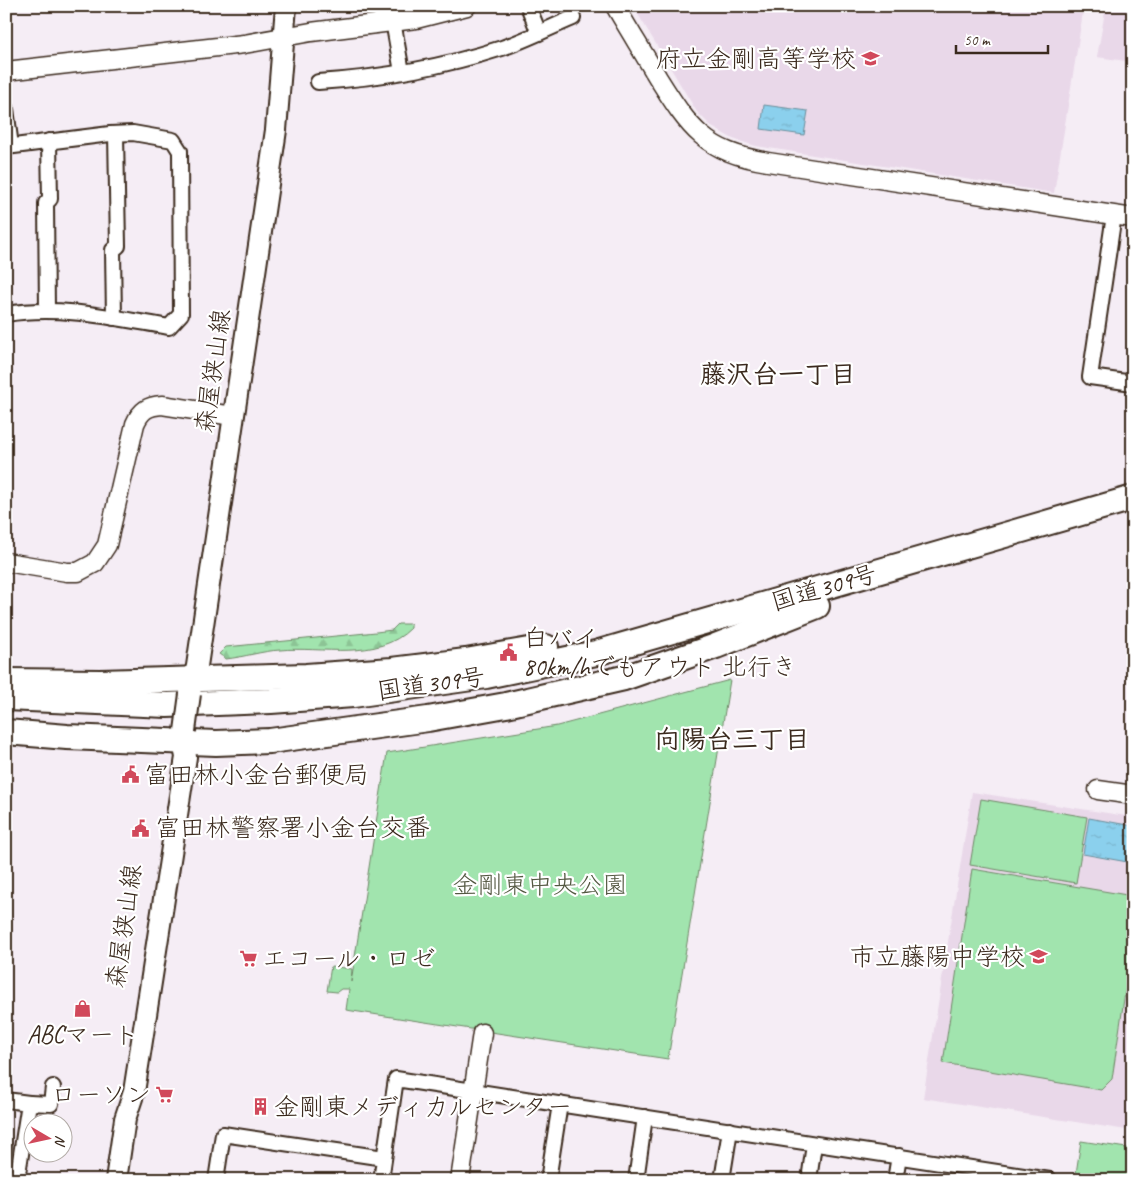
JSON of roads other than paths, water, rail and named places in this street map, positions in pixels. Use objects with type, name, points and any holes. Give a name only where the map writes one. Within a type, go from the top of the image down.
[{"type":"highway","name":"国道309号","points":[[6,698],[167,705],[222,704],[325,698],[437,684],[506,672],[596,653],[1133,498]]},
{"type":"highway","name":"国道309号","points":[[6,712],[180,720],[311,714],[429,700],[589,670],[818,606],[1133,514]]},
{"type":"highway","points":[[6,681],[100,682],[192,687],[392,670],[466,661],[588,639],[698,616],[800,586],[867,575]]},
{"type":"highway","points":[[6,732],[67,737],[184,736],[270,741],[428,719],[506,705],[624,678],[716,646],[818,606]]},
{"type":"main road","name":"森屋狭山線","points":[[116,1180],[126,1120],[135,1083],[186,757],[184,736],[276,130],[286,6]]},
{"type":"street","points":[[6,71],[138,54],[188,51],[284,37],[385,17],[437,15],[467,6]]},
{"type":"street","points":[[528,6],[539,33]]},
{"type":"street","points":[[615,6],[686,122],[711,143],[729,153],[768,162],[1133,218]]},
{"type":"street","points":[[385,17],[402,72]]},
{"type":"street","points":[[318,82],[402,72],[503,47],[573,18]]},
{"type":"street","points":[[6,109],[9,146],[132,133],[173,140],[180,151],[181,314],[169,327],[47,310],[6,314]]},
{"type":"street","points":[[114,318],[113,250],[118,246],[116,134]]},
{"type":"street","points":[[47,310],[46,203],[50,199],[49,141]]},
{"type":"street","points":[[1114,215],[1090,377],[1133,383]]},
{"type":"street","points":[[6,562],[67,572],[83,570],[95,563],[107,545],[136,424],[144,410],[152,406],[162,405],[233,416]]},
{"type":"street","points":[[1098,790],[1133,795]]},
{"type":"street","points":[[460,1180],[482,1034]]},
{"type":"street","points":[[381,1180],[396,1079],[899,1156],[983,1175],[1050,1180]]},
{"type":"street","points":[[6,1100],[50,1104],[52,1087]]},
{"type":"street","points":[[17,1180],[29,1103]]},
{"type":"street","points":[[548,1180],[560,1104]]},
{"type":"street","points":[[636,1180],[645,1118]]},
{"type":"street","points":[[722,1180],[730,1130]]},
{"type":"street","points":[[216,1180],[222,1134],[384,1158]]},
{"type":"street","points":[[809,1180],[814,1144]]},
{"type":"street","points":[[895,1180],[899,1156]]},
{"type":"water","points":[[764,105],[808,111],[804,135],[761,129]]},
{"type":"water","points":[[1089,818],[1133,826],[1133,863],[1083,854]]},
{"type":"place","name":"府立金剛高等学校","points":[[870,59]]},
{"type":"place","name":"白バイ 80km/hでもアウト 北行き","points":[[509,652]]},
{"type":"place","name":"富田林小金台郵便局","points":[[130,775]]},
{"type":"place","name":"富田林警察署小金台交番","points":[[141,828]]},
{"type":"place","name":"市立藤陽中学校","points":[[1039,957]]},
{"type":"place","name":"エコール・ロゼ","points":[[248,959]]},
{"type":"place","name":"ABCマート","points":[[83,1008]]},
{"type":"place","name":"ローソン","points":[[165,1095]]},
{"type":"place","name":"金剛東メディカルセンター","points":[[260,1107]]},
{"type":"district","name":"藤沢台一丁目","points":[[778,374]]},
{"type":"district","name":"向陽台三丁目","points":[[732,739]]},
{"type":"park label","name":"金剛東中央公園","points":[[540,885]]}]
